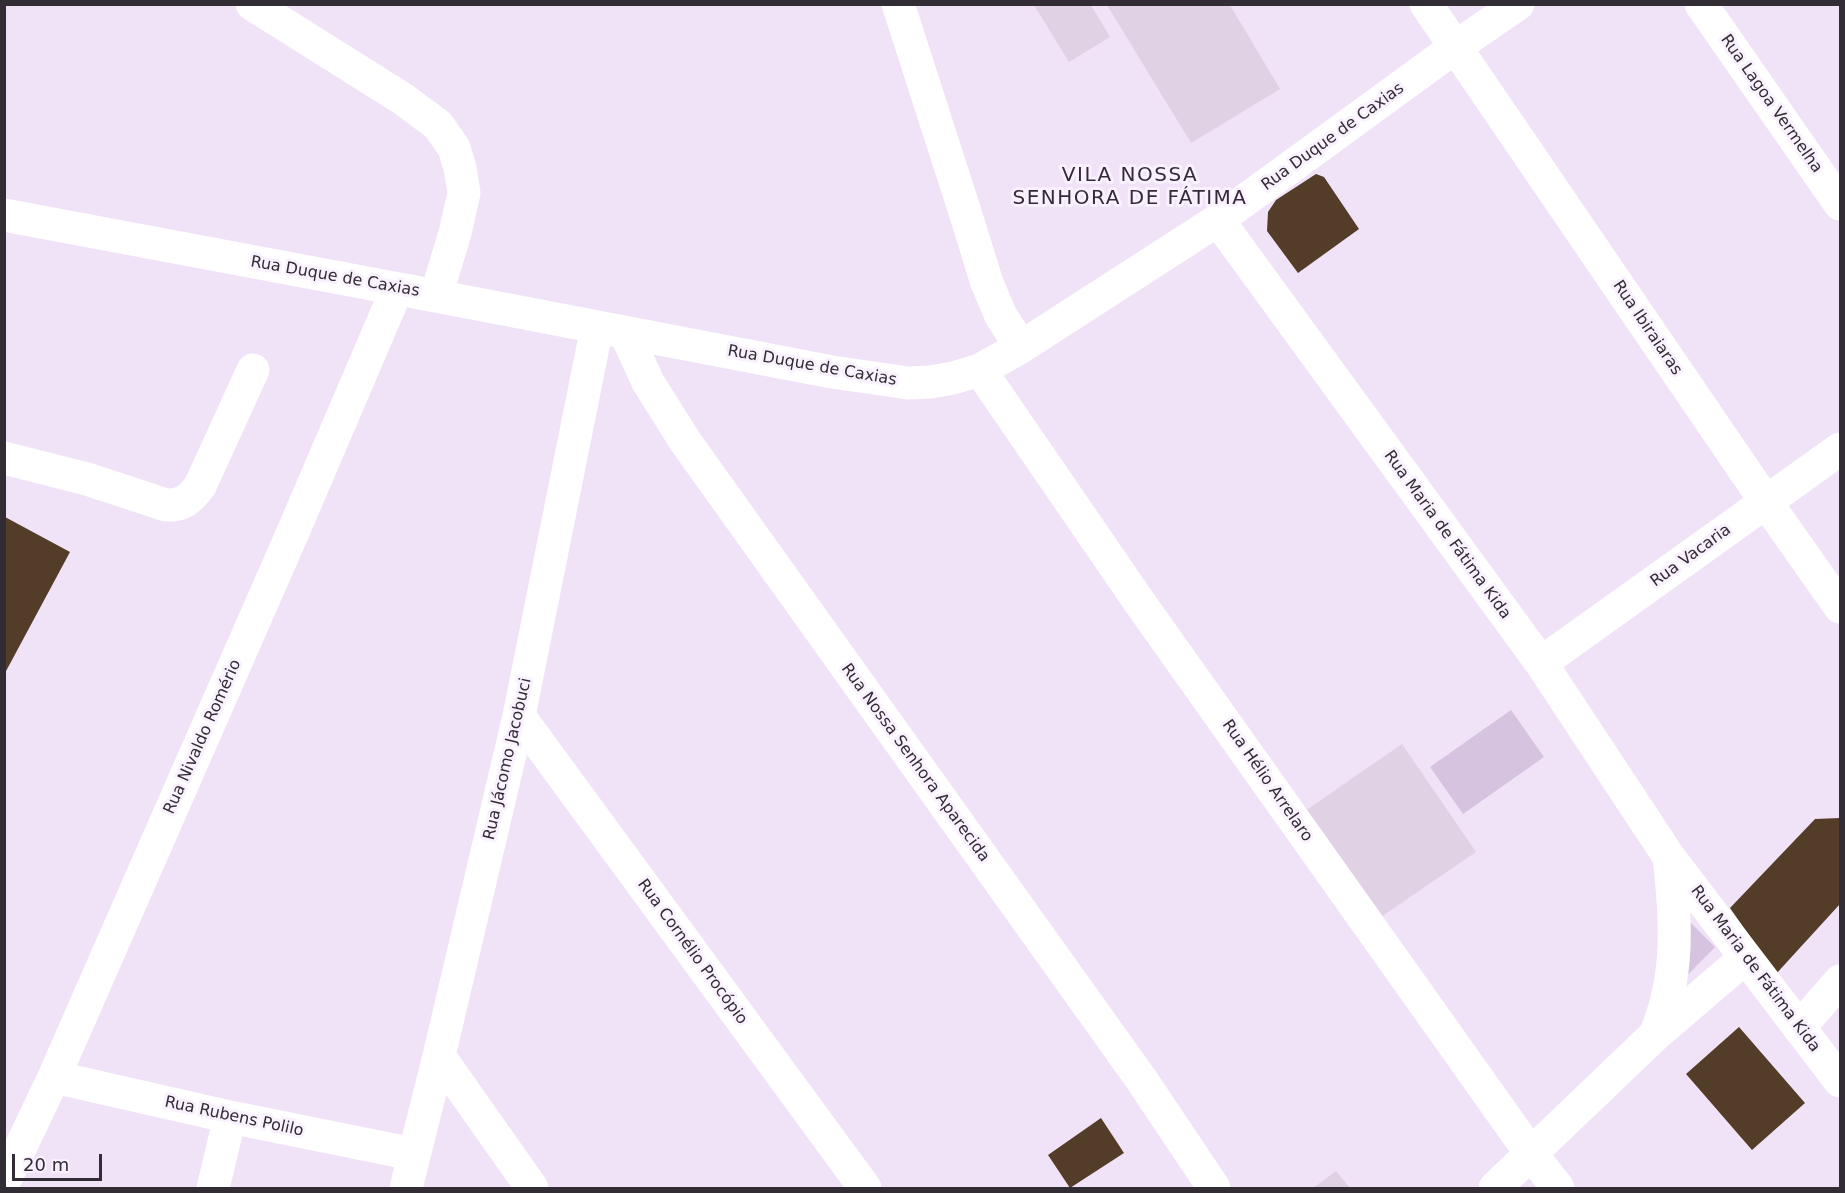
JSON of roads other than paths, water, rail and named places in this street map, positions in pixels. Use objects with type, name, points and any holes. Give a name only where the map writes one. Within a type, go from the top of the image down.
[{"type":"street","points":[[252,4],[403,99],[438,125],[454,148],[464,193],[455,233],[436,296]]},
{"type":"street","points":[[898,4],[987,284],[1001,316],[1020,347]]},
{"type":"street","name":"Rua Ibiraiaras","points":[[1426,4],[1454,48],[1840,607]]},
{"type":"street","name":"Rua Duque de Caxias","points":[[4,215],[832,372],[908,383],[930,382],[980,370],[1020,347],[1218,220],[1518,4]]},
{"type":"street","name":"Rua Lagoa Vermelha","points":[[1701,4],[1840,204]]},
{"type":"street","name":"Rua Maria de Fátima Kida","points":[[1218,220],[1541,663],[1669,857],[1745,958],[1819,1047],[1840,1081]]},
{"type":"street","name":"Rua Nivaldo Romério","points":[[4,1182],[54,1077],[397,289]]},
{"type":"street","name":"Rua Jácomo Jacobuci","points":[[406,1188],[440,1056],[611,329]]},
{"type":"street","name":"Rua Nossa Senhora Aparecida","points":[[611,329],[685,441],[1134,1069],[1214,1188]]},
{"type":"street","points":[[4,458],[87,478],[166,505],[176,505],[187,501],[200,486],[253,370]]},
{"type":"street","name":"Rua Hélio Arrelaro","points":[[980,370],[1140,603],[1532,1155],[1558,1188]]},
{"type":"street","name":"Rua Vacaria","points":[[1541,663],[1840,449]]},
{"type":"street","name":"Rua Cornélio Procópio","points":[[519,716],[865,1188]]},
{"type":"street","name":"Rua Maria de Fátima Kida","points":[[1654,1036],[1670,991],[1673,961],[1675,922],[1669,857]]},
{"type":"street","points":[[1495,1188],[1654,1036],[1745,958]]},
{"type":"street","points":[[1819,1047],[1840,981]]},
{"type":"street","points":[[440,1056],[532,1188]]},
{"type":"street","name":"Rua Rubens Polilo","points":[[54,1077],[230,1117],[413,1154]]},
{"type":"street","points":[[213,1188],[230,1117]]},
{"type":"district","name":"VILA NOSSA SENHORA DE FÁTIMA","points":[[1130,188]]}]
